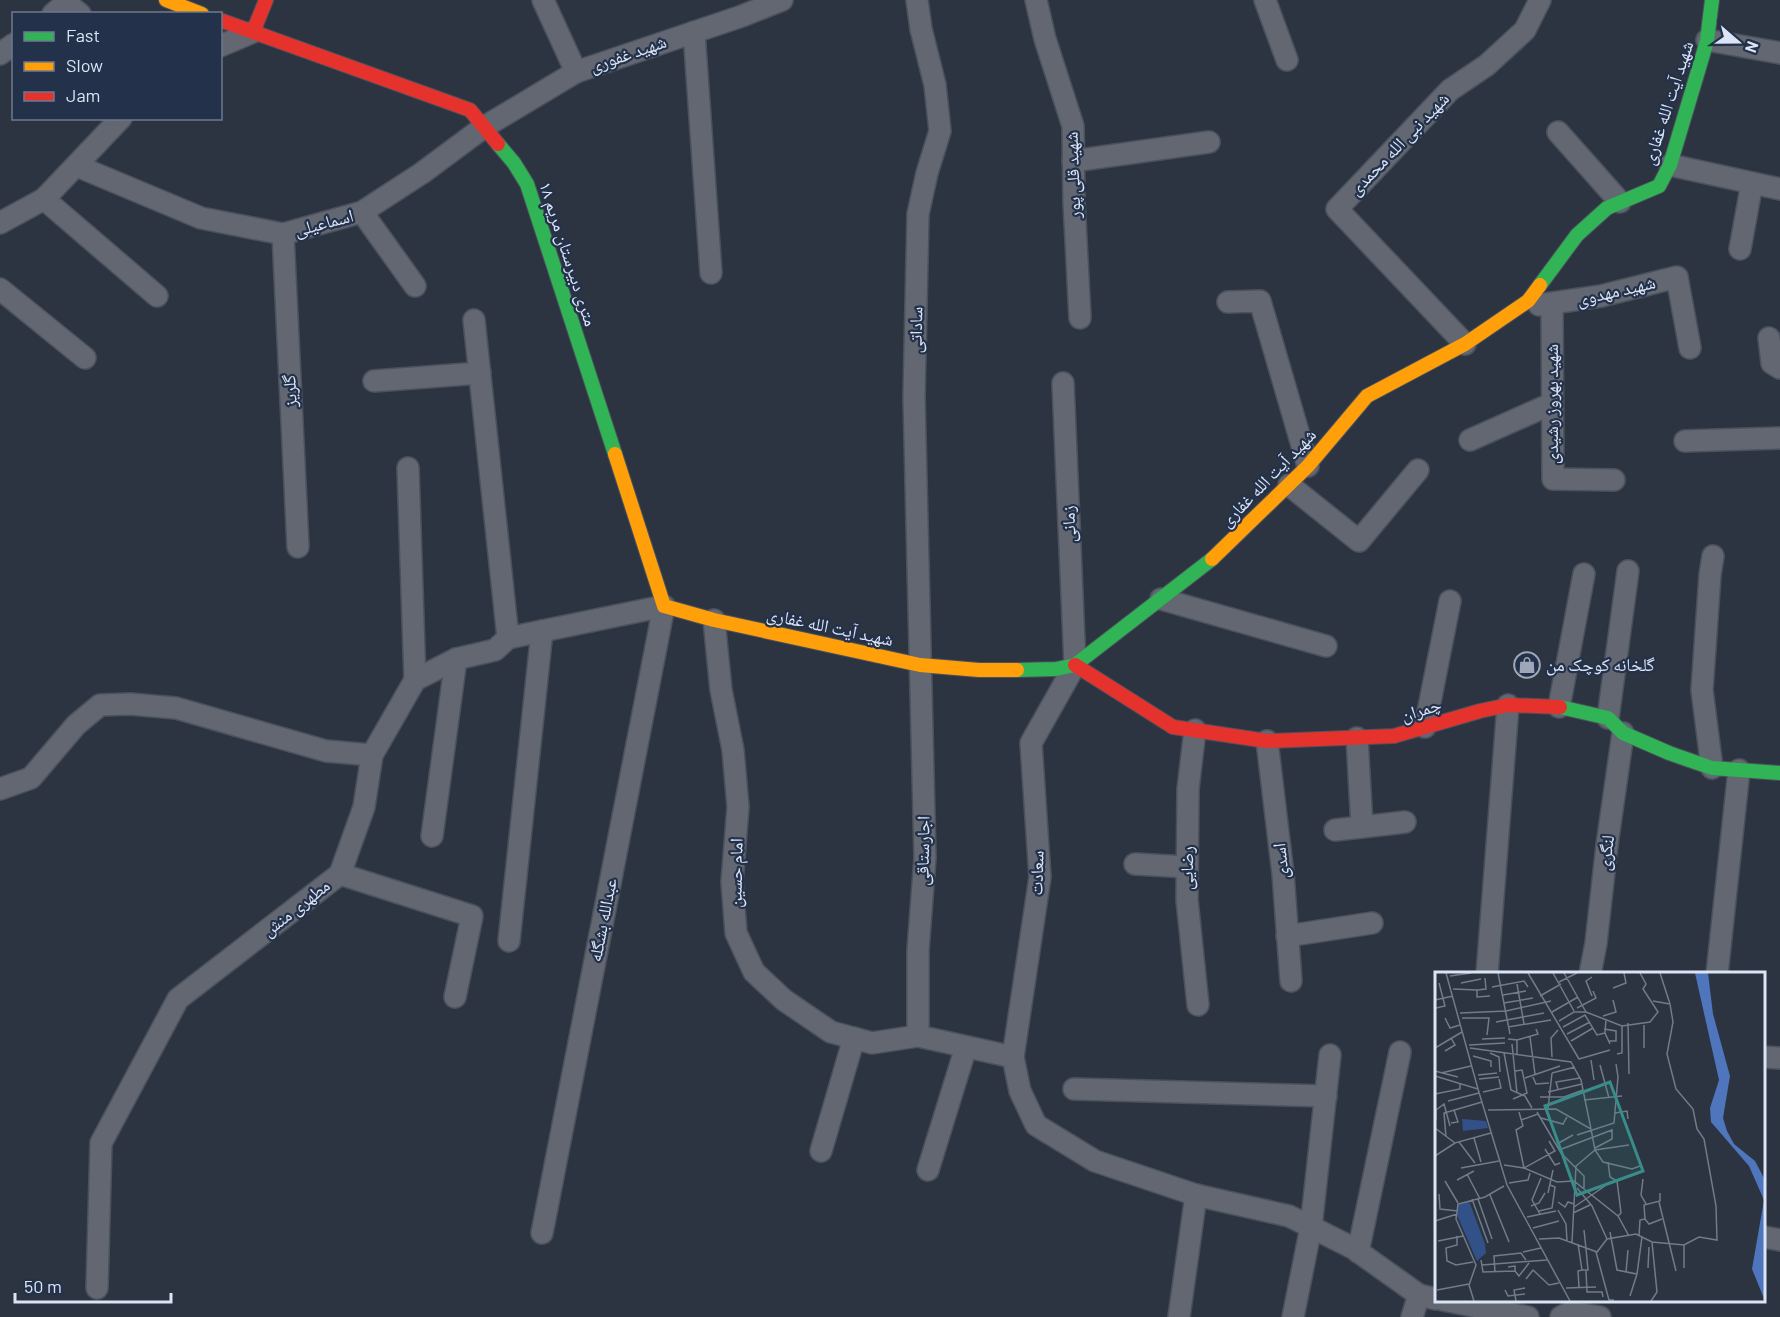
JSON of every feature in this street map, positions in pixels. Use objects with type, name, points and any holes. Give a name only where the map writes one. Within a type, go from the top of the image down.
[{"type":"street","points":[[167,0],[197,12]]},
{"type":"street","points":[[222,45],[252,32],[266,0]]},
{"type":"street","points":[[543,0],[576,72]]},
{"type":"street","name":"شهید غفوری","points":[[484,127],[576,72],[742,16],[782,0]]},
{"type":"street","name":"ساداتی","points":[[917,0],[921,29],[935,85],[940,131],[927,173],[918,214],[914,397],[920,665]]},
{"type":"street","name":"شهید قلی پور","points":[[1036,0],[1045,39],[1073,126],[1080,318]]},
{"type":"street","points":[[1265,0],[1287,60]]},
{"type":"street","name":"شهید نبی الله محمدی","points":[[1466,344],[1337,209],[1450,90],[1487,65],[1525,30],[1540,0]]},
{"type":"street","name":"شهید آیت الله غفاری","points":[[664,606],[714,620],[920,665],[979,670],[1056,669],[1075,665],[1214,558],[1308,466],[1367,396],[1466,344],[1519,307],[1527,301],[1577,235],[1607,208],[1659,186],[1670,165],[1707,40],[1712,0]]},
{"type":"street","points":[[55,12],[66,3],[77,12]]},
{"type":"street","name":"۱۸ متری دبیرستان مریم","points":[[222,21],[470,110],[514,163],[527,184],[664,606]]},
{"type":"street","points":[[694,32],[711,273]]},
{"type":"street","points":[[1707,40],[1780,54]]},
{"type":"street","points":[[0,223],[44,199],[119,120]]},
{"type":"street","name":"اسماعیلی","points":[[77,166],[201,218],[283,234],[362,212],[422,173],[484,127]]},
{"type":"street","points":[[1558,132],[1620,202]]},
{"type":"street","points":[[1073,160],[1209,142]]},
{"type":"street","points":[[1670,165],[1780,189]]},
{"type":"street","points":[[1740,249],[1752,183]]},
{"type":"street","points":[[44,199],[157,296]]},
{"type":"street","points":[[362,212],[416,286]]},
{"type":"street","name":"گلریز","points":[[283,234],[298,547]]},
{"type":"street","name":"شهید مهدوی","points":[[1519,307],[1601,296],[1677,277],[1690,348]]},
{"type":"street","points":[[0,289],[85,358]]},
{"type":"street","points":[[1228,302],[1260,301],[1308,466]]},
{"type":"street","name":"شهید بهروز رشیدی","points":[[1552,304],[1553,479],[1614,480]]},
{"type":"street","points":[[474,320],[508,638]]},
{"type":"street","points":[[1769,338],[1772,363],[1780,368]]},
{"type":"street","points":[[374,381],[480,373]]},
{"type":"street","name":"زمانی","points":[[1063,383],[1075,665]]},
{"type":"street","points":[[1470,440],[1551,404]]},
{"type":"street","points":[[1685,441],[1780,438]]},
{"type":"street","points":[[408,468],[415,680],[456,659],[495,650],[508,638],[562,629],[664,606]]},
{"type":"street","points":[[1288,485],[1359,541],[1418,470]]},
{"type":"street","points":[[1712,768],[1702,690],[1713,556]]},
{"type":"street","points":[[1629,572],[1608,718],[1623,733],[1712,768],[1780,773]]},
{"type":"street","points":[[1558,707],[1584,574]]},
{"type":"street","points":[[1161,599],[1326,646]]},
{"type":"street","points":[[1425,727],[1450,601]]},
{"type":"street","name":"عبدالله بشگله","points":[[542,1233],[664,606]]},
{"type":"street","name":"امام حسین","points":[[714,620],[721,690],[733,750],[738,807],[732,882],[736,933],[754,972],[783,1000],[831,1032],[872,1043],[918,1036]]},
{"type":"street","points":[[509,941],[542,631]]},
{"type":"street","points":[[432,837],[456,659]]},
{"type":"street","name":"اجارستاقی","points":[[918,1036],[918,950],[925,858],[920,665]]},
{"type":"street","name":"چمران","points":[[1075,665],[1173,727],[1267,741],[1394,736],[1508,705],[1558,707],[1608,718]]},
{"type":"street","name":"سعادت","points":[[1075,665],[1031,742],[1040,877],[1013,1057],[1020,1091],[1036,1125],[1095,1161],[1196,1195],[1288,1216],[1358,1252],[1428,1297]]},
{"type":"street","name":"مطهری منش","points":[[97,1288],[101,1143],[178,999],[340,873],[364,807],[372,755],[415,680]]},
{"type":"street","points":[[0,789],[31,778],[76,725],[100,705],[130,704],[176,708],[326,751],[372,755]]},
{"type":"street","points":[[1487,972],[1508,705]]},
{"type":"street","name":"رضایی","points":[[1196,730],[1188,789],[1187,900],[1198,1005]]},
{"type":"street","name":"لنگری","points":[[1590,972],[1596,943],[1606,844],[1623,733]]},
{"type":"street","points":[[1357,738],[1362,826]]},
{"type":"street","name":"اسدی","points":[[1267,741],[1291,981]]},
{"type":"street","points":[[1717,972],[1739,770]]},
{"type":"street","points":[[1335,830],[1405,822]]},
{"type":"street","points":[[1135,864],[1187,867]]},
{"type":"street","points":[[340,873],[472,916],[454,997]]},
{"type":"street","points":[[1287,936],[1372,923]]},
{"type":"street","points":[[918,1036],[1013,1057]]},
{"type":"street","points":[[821,1151],[854,1038]]},
{"type":"street","points":[[928,1170],[966,1047]]},
{"type":"street","points":[[1358,1252],[1400,1052]]},
{"type":"street","points":[[1293,1317],[1311,1227],[1330,1054]]},
{"type":"street","points":[[1765,1057],[1780,1058]]},
{"type":"street","points":[[1074,1089],[1326,1096]]},
{"type":"street","points":[[1179,1317],[1196,1195]]},
{"type":"street","points":[[1765,1238],[1780,1240]]},
{"type":"street","points":[[1412,1317],[1428,1297]]},
{"type":"street","points":[[1451,1302],[1528,1317]]},
{"type":"street","points":[[1553,1317],[1557,1302]]},
{"type":"street","points":[[1561,1317],[1571,1312],[1600,1317]]},
{"type":"traffic: fast","points":[[1540,285],[1577,235],[1607,208],[1659,186],[1670,165],[1707,41],[1712,0]]},
{"type":"traffic: fast","points":[[498,144],[514,163],[527,184],[615,454]]},
{"type":"traffic: fast","points":[[1017,670],[1056,669],[1075,665],[1212,559]]},
{"type":"traffic: fast","points":[[1560,707],[1608,718],[1623,733],[1712,768],[1780,773]]},
{"type":"traffic: slow","points":[[166,0],[197,12]]},
{"type":"traffic: slow","points":[[1212,559],[1308,466],[1367,396],[1465,344],[1528,301],[1540,285]]},
{"type":"traffic: slow","points":[[615,454],[664,606],[714,620],[920,665],[979,670],[1017,670]]},
{"type":"traffic: jam","points":[[253,32],[266,0]]},
{"type":"traffic: jam","points":[[222,21],[470,110],[498,144]]},
{"type":"traffic: jam","points":[[1075,665],[1173,727],[1267,741],[1394,736],[1508,705],[1560,707]]},
{"type":"place","name":"گلخانه کوچک من","points":[[1527,665]]}]
